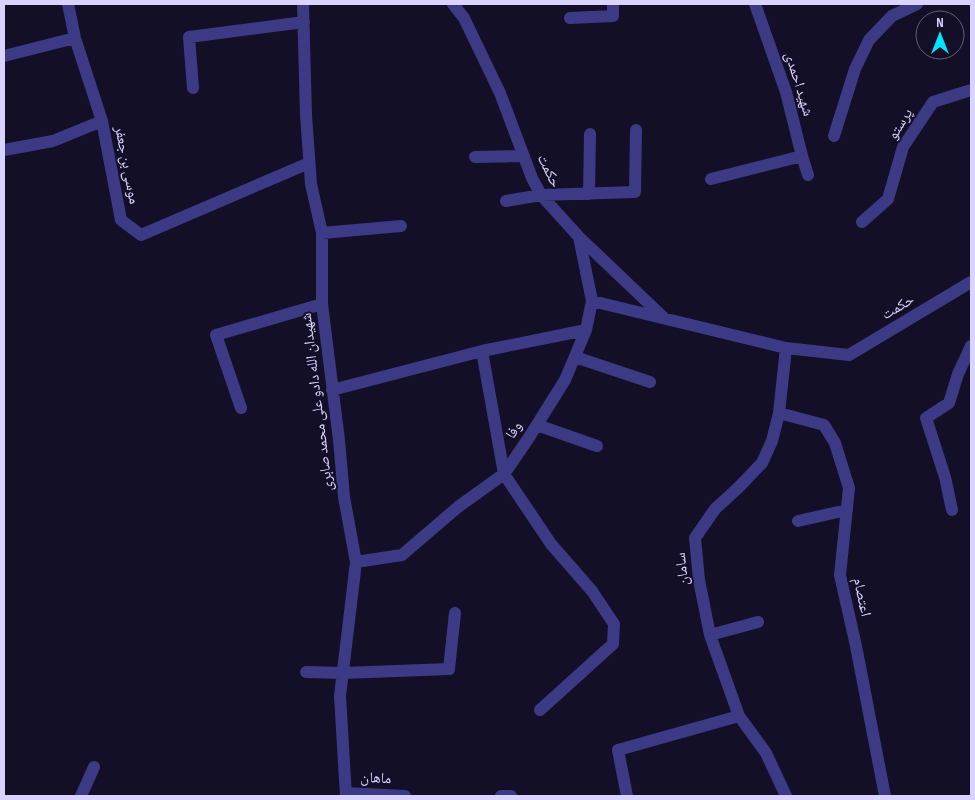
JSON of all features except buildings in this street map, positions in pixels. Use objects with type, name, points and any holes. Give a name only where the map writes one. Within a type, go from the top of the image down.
[{"type":"street","name":"موسی بن جعفر","points":[[68,4],[75,38],[102,121],[121,220],[141,235],[309,163]]},
{"type":"street","name":"شهیدان الله دادو علی محمد صابری","points":[[303,4],[309,163],[311,184],[322,233],[322,304],[344,497],[356,562],[340,696],[346,795]]},
{"type":"street","name":"حکمت","points":[[453,4],[464,18],[500,93],[532,178],[541,195],[578,237],[664,319]]},
{"type":"street","points":[[570,18],[613,16],[613,4]]},
{"type":"street","name":"شهید احمدی","points":[[755,4],[786,92],[808,175]]},
{"type":"street","points":[[834,136],[855,68],[869,40],[892,16],[917,4]]},
{"type":"street","points":[[193,88],[189,37],[304,22]]},
{"type":"street","points":[[4,56],[75,38]]},
{"type":"street","name":"پرستو","points":[[862,222],[888,200],[903,147],[933,102],[971,90]]},
{"type":"street","points":[[4,150],[53,141],[102,121]]},
{"type":"street","points":[[506,201],[541,195],[635,192],[636,130]]},
{"type":"street","points":[[590,134],[590,194]]},
{"type":"street","points":[[474,157],[524,156]]},
{"type":"street","points":[[711,179],[802,156]]},
{"type":"street","points":[[322,233],[401,226]]},
{"type":"street","name":"وفا","points":[[356,562],[402,555],[458,507],[504,474],[565,380],[586,330],[592,300],[578,237]]},
{"type":"street","name":"حکمت","points":[[592,300],[786,348],[849,355],[971,282]]},
{"type":"street","points":[[241,408],[216,335],[322,304]]},
{"type":"street","points":[[332,390],[482,351],[586,330]]},
{"type":"street","points":[[952,510],[945,477],[926,418],[949,403],[958,374],[971,346]]},
{"type":"street","name":"سامان","points":[[786,348],[779,412],[772,440],[762,463],[715,509],[695,538],[699,580],[710,635],[739,716],[766,753],[786,796]]},
{"type":"street","points":[[482,351],[504,474],[551,544],[592,591],[614,624],[613,644],[540,710]]},
{"type":"street","points":[[575,357],[650,382]]},
{"type":"street","name":"اعتصام","points":[[779,412],[824,425],[835,443],[849,488],[840,575],[856,646],[884,796]]},
{"type":"street","points":[[537,425],[597,446]]},
{"type":"street","points":[[798,521],[847,510]]},
{"type":"street","points":[[306,672],[343,674],[449,669],[455,613]]},
{"type":"street","points":[[710,635],[758,622]]},
{"type":"street","points":[[626,796],[618,750],[739,716]]},
{"type":"street","points":[[82,796],[94,767]]},
{"type":"street","name":"ماهان","points":[[346,795],[404,796]]},
{"type":"street","points":[[501,796],[511,796]]}]
